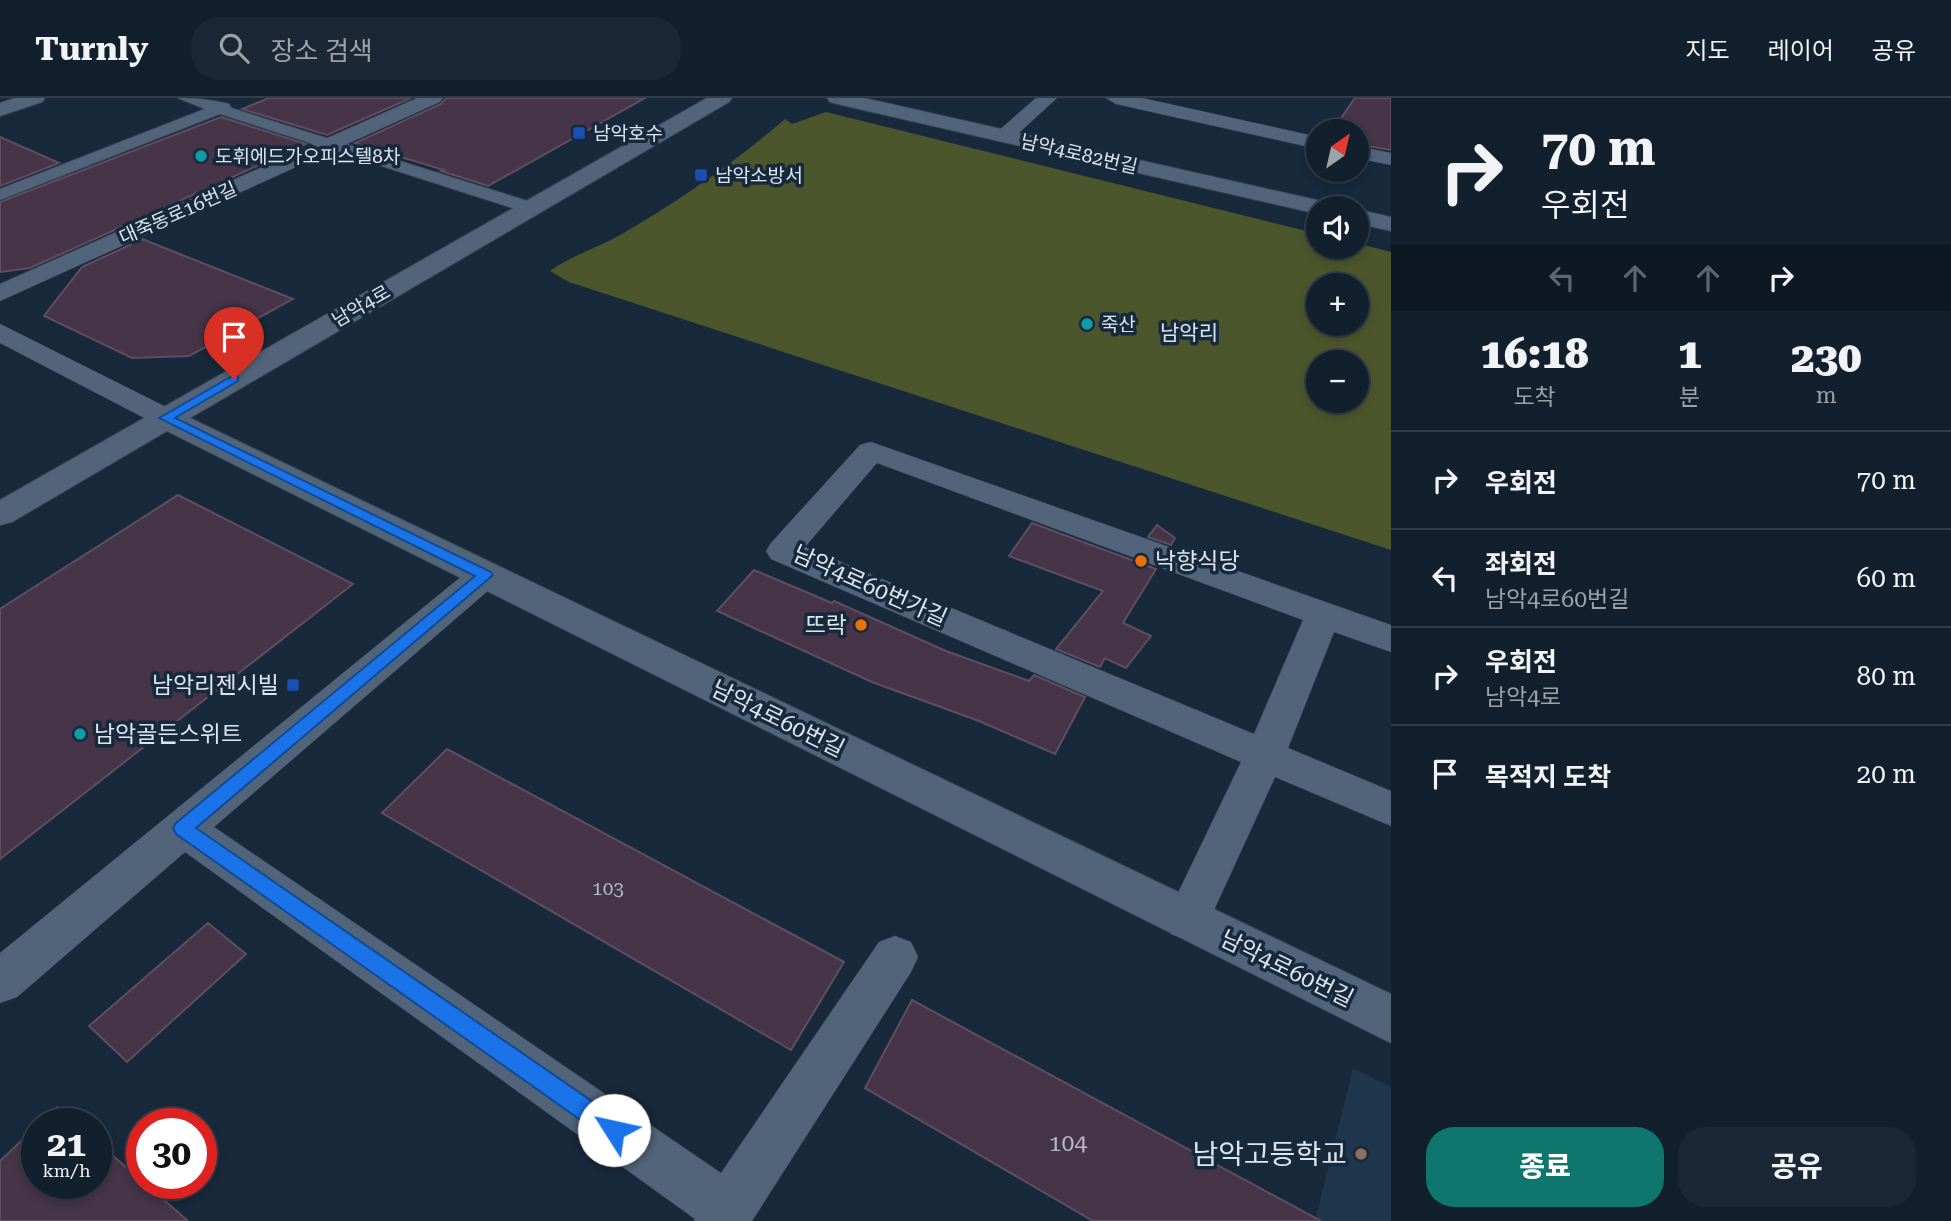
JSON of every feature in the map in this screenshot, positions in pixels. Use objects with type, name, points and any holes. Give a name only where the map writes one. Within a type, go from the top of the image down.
[{"type":"street","points":[[0,110],[35,98]]},
{"type":"street","points":[[185,98],[531,208]]},
{"type":"street","points":[[0,195],[246,98]]},
{"type":"street","name":"대죽동로16번길","points":[[0,293],[433,98]]},
{"type":"street","name":"남악4로","points":[[0,514],[722,98]]},
{"type":"street","name":"남악4로82번길","points":[[837,98],[1306,205]]},
{"type":"street","points":[[1003,136],[1047,98]]},
{"type":"street","points":[[1116,98],[1306,140]]},
{"type":"street","points":[[1369,155],[1391,159]]},
{"type":"street","points":[[1369,219],[1391,224]]},
{"type":"street","points":[[0,332],[166,418]]},
{"type":"street","name":"남악4로60번길","points":[[166,418],[1391,1019]]},
{"type":"street","name":"남악4로60번가길","points":[[1391,639],[871,451],[783,551],[1391,809]]},
{"type":"street","points":[[0,982],[485,575]]},
{"type":"street","points":[[1187,920],[1265,755],[1323,615]]},
{"type":"street","points":[[183,828],[724,1215],[895,957]]},
{"type":"shaded area","name":"남악고등학교","points":[[1353,1068],[1391,1087],[1391,1221],[1315,1221]]},
{"type":"green space","points":[[826,112],[1306,231],[1306,259],[1369,259],[1369,246],[1391,252],[1391,550],[569,282],[550,271],[622,234],[664,208],[726,166],[785,119],[792,124]]},
{"type":"building","points":[[269,98],[411,98],[327,135],[242,109]]},
{"type":"building","points":[[446,98],[645,98],[488,186],[355,143],[441,104]]},
{"type":"building","points":[[1355,98],[1391,98],[1391,150],[1369,146],[1369,119],[1340,119]]},
{"type":"building","points":[[221,117],[306,144],[30,268],[0,272],[0,202]]},
{"type":"building","points":[[0,137],[59,163],[0,186]]},
{"type":"building","points":[[143,239],[293,299],[189,356],[132,358],[44,316],[82,267]]},
{"type":"building","name":"남악골든스위트","points":[[178,495],[353,584],[0,859],[0,609]]},
{"type":"building","points":[[1032,523],[1156,569],[1123,623],[1151,636],[1126,668],[1105,658],[1100,667],[1056,649],[1103,591],[1009,556]]},
{"type":"building","points":[[1157,525],[1175,538],[1171,545],[1148,537]]},
{"type":"building","points":[[754,570],[832,603],[834,601],[946,651],[1029,681],[1034,675],[1085,697],[1055,754],[979,721],[872,682],[717,611]]},
{"type":"building","points":[[447,749],[844,962],[791,1050],[382,813]]},
{"type":"building","points":[[208,923],[246,954],[127,1062],[89,1026]]},
{"type":"building","points":[[912,1000],[1321,1221],[1093,1221],[865,1088]]},
{"type":"building","points":[[21,1141],[21,1199],[112,1199],[112,1155],[126,1167],[126,1199],[163,1199],[188,1221],[0,1221],[0,1161]]},
{"type":"place","name":"남악호수","points":[[579,133]]},
{"type":"place","name":"도휘에드가오피스텔8차","points":[[201,156]]},
{"type":"place","name":"남악소방서","points":[[701,175]]},
{"type":"place","name":"죽산","points":[[1087,324]]},
{"type":"place","name":"낙향식당","points":[[1141,561]]},
{"type":"place","name":"뜨락","points":[[861,625]]},
{"type":"place","name":"남악리젠시빌","points":[[293,685]]},
{"type":"place","name":"남악골든스위트","points":[[80,734]]},
{"type":"place","name":"남악고등학교","points":[[1361,1154]]},
{"type":"district","name":"남악리","points":[[1189,333]]},
{"type":"route","points":[[234,379],[166,418],[485,575],[183,828],[614,1130]]}]
